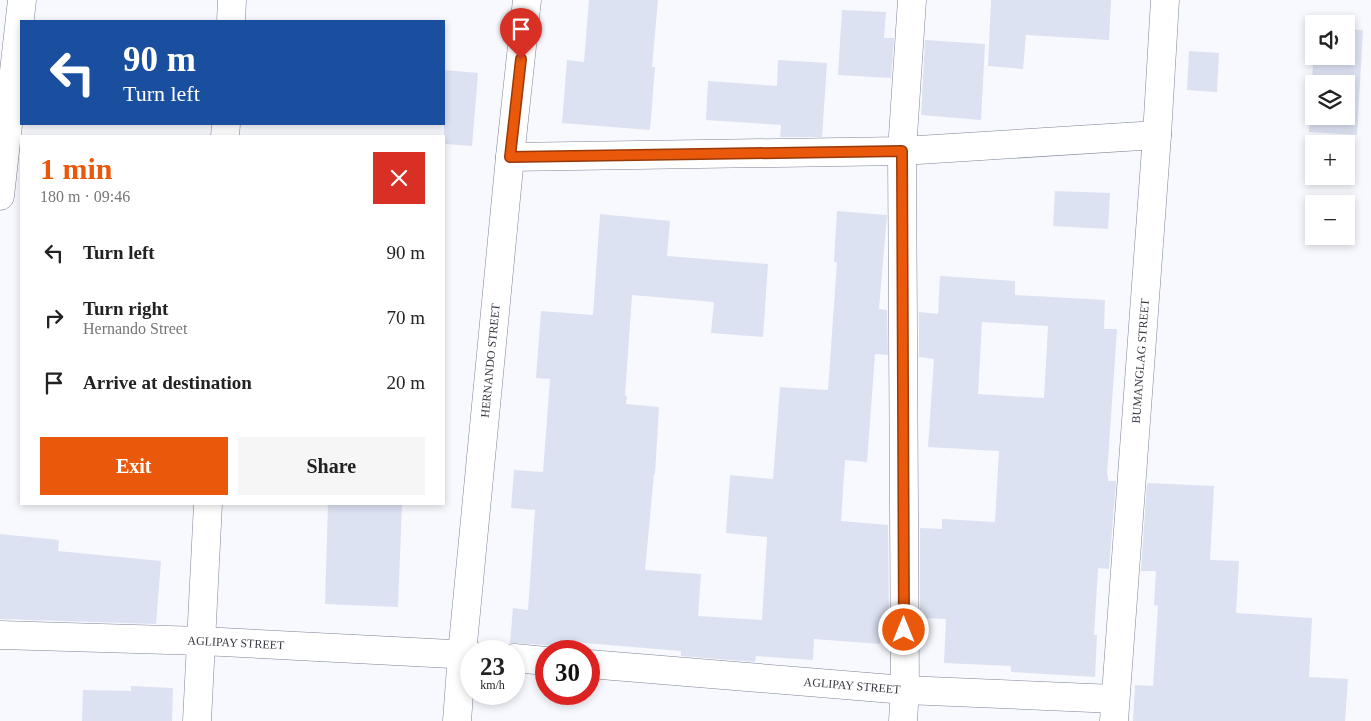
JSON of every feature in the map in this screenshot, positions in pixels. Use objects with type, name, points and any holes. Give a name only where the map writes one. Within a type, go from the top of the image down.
[{"type":"street","points":[[0,196],[22,0]]},
{"type":"street","points":[[231,20],[232,0]]},
{"type":"street","name":"HERNANDO STREET","points":[[468,640],[510,157],[528,0]]},
{"type":"street","points":[[904,721],[902,151],[912,0]]},
{"type":"street","name":"BUMANGLAG STREET","points":[[1115,710],[1157,135],[1165,0]]},
{"type":"street","points":[[510,157],[902,151],[1157,135]]},
{"type":"street","points":[[197,721],[208,505]]},
{"type":"street","name":"AGLIPAY STREET","points":[[0,635],[460,654]]},
{"type":"street","name":"AGLIPAY STREET","points":[[600,665],[905,690],[1115,710]]},
{"type":"street","name":"HERNANDO STREET","points":[[457,721],[460,701]]},
{"type":"building","points":[[589,0],[658,0],[652,67],[655,67],[650,130],[562,123],[567,60],[584,62]]},
{"type":"building","points":[[991,0],[1111,0],[1109,40],[1026,35],[1023,69],[988,66]]},
{"type":"building","points":[[842,10],[886,12],[884,38],[894,38],[891,78],[838,75]]},
{"type":"building","points":[[1355,30],[1363,30],[1357,135],[1309,132],[1309,125],[1355,125],[1355,75],[1312,75],[1313,65],[1355,65]]},
{"type":"building","points":[[925,40],[985,44],[981,120],[921,115]]},
{"type":"building","points":[[1189,51],[1219,53],[1217,92],[1187,90]]},
{"type":"building","points":[[778,60],[827,63],[822,137],[780,137],[781,125],[706,120],[708,81],[777,86]]},
{"type":"building","points":[[445,70],[478,73],[472,146],[445,144]]},
{"type":"building","points":[[1055,191],[1110,193],[1108,229],[1053,226]]},
{"type":"building","points":[[837,211],[887,215],[879,309],[887,310],[888,355],[875,354],[867,462],[845,460],[841,521],[888,525],[889,615],[882,615],[880,644],[814,639],[813,660],[756,656],[755,662],[681,656],[681,651],[600,644],[600,640],[535,640],[535,644],[525,644],[525,640],[510,640],[513,608],[528,610],[535,510],[511,508],[514,470],[543,472],[550,379],[536,378],[541,311],[593,315],[600,214],[670,221],[667,256],[768,264],[763,337],[711,333],[714,302],[632,295],[626,404],[659,407],[655,474],[645,570],[701,574],[698,616],[762,620],[767,537],[726,533],[730,475],[773,479],[780,387],[828,390],[837,262],[834,262]]},
{"type":"building","points":[[940,276],[1015,281],[1015,295],[1105,300],[1104,329],[1117,329],[1107,475],[1108,481],[1116,481],[1109,569],[1098,568],[1094,635],[1097,635],[1095,677],[1011,672],[1011,666],[944,663],[946,619],[920,618],[920,528],[942,529],[942,519],[995,522],[999,451],[928,447],[934,359],[919,357],[919,312],[938,314]],"holes":[[[982,322],[1048,326],[1044,398],[978,394]]]},
{"type":"building","points":[[1147,483],[1214,486],[1210,560],[1239,561],[1236,613],[1312,618],[1309,677],[1348,679],[1345,721],[1133,721],[1135,685],[1153,686],[1158,606],[1154,605],[1156,571],[1141,571]]},
{"type":"building","points":[[328,505],[402,505],[398,607],[325,604]]},
{"type":"building","points":[[0,534],[59,540],[58,551],[161,561],[156,624],[0,619]]},
{"type":"building","points":[[131,686],[173,688],[172,721],[82,721],[83,690],[131,691]]},
{"type":"route","points":[[521,59],[510,157],[902,151],[904,630]]}]
